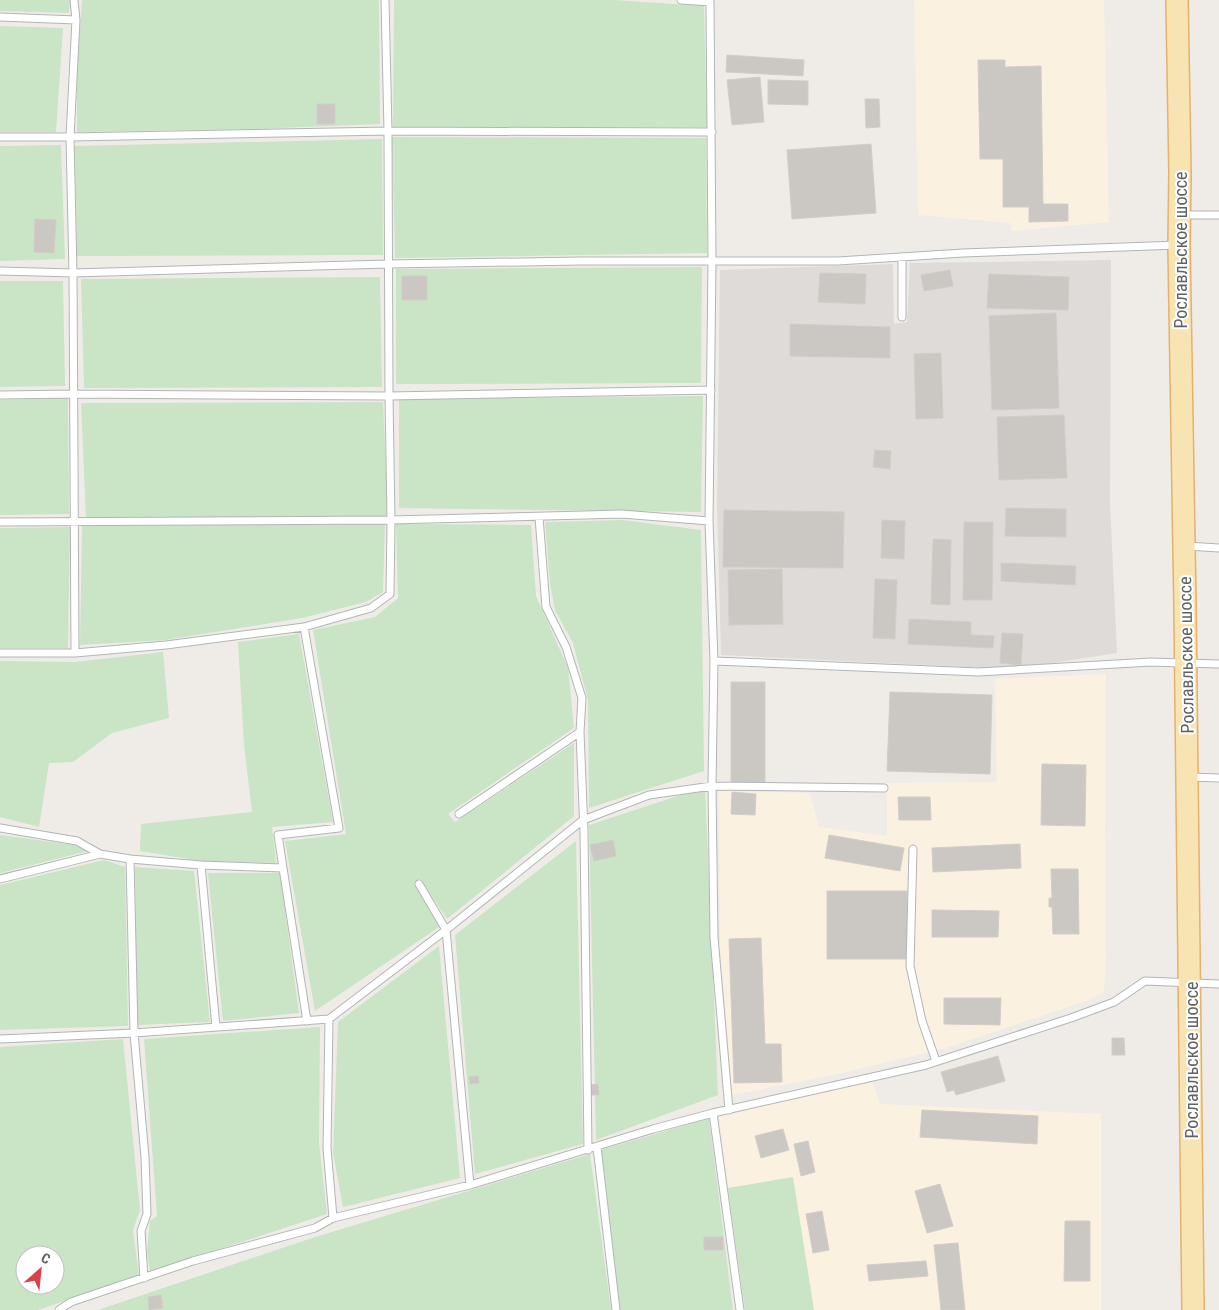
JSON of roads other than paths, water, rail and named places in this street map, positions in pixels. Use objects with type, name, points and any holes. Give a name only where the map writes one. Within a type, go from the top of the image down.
[{"type":"main road","name":"Рославльское шоссе","points":[[1177,0],[1193,1310]]},
{"type":"lane","points":[[74,0],[76,20],[70,137],[73,273],[75,653]]},
{"type":"lane","points":[[0,653],[75,653],[166,645],[304,627],[371,608],[390,594],[388,131],[384,0]]},
{"type":"lane","points":[[682,0],[711,1],[712,260],[709,521],[714,661],[712,786],[714,937],[729,1110]]},
{"type":"lane","points":[[0,18],[76,20]]},
{"type":"lane","points":[[0,137],[388,131],[712,132]]},
{"type":"lane","points":[[1179,215],[1219,215]]},
{"type":"lane","points":[[0,271],[73,273],[388,264],[712,260],[838,261],[963,253],[1179,245]]},
{"type":"lane","points":[[902,258],[902,317]]},
{"type":"lane","points":[[0,395],[389,396],[711,390]]},
{"type":"lane","points":[[0,522],[391,520],[622,514],[709,521]]},
{"type":"lane","points":[[539,517],[546,607],[566,647],[582,698],[580,732],[588,1150]]},
{"type":"lane","points":[[1184,546],[1219,548]]},
{"type":"lane","points":[[304,627],[339,828],[278,835],[307,1021]]},
{"type":"lane","points":[[714,661],[979,672],[1150,662],[1219,664]]},
{"type":"lane","points":[[459,814],[580,732]]},
{"type":"lane","points":[[1187,777],[1219,778]]},
{"type":"lane","points":[[0,1039],[134,1033],[328,1019],[446,930],[583,820],[649,795],[712,786],[884,788]]},
{"type":"lane","points":[[0,828],[77,841],[100,854],[130,859],[201,866],[283,868]]},
{"type":"lane","points":[[913,850],[910,966],[922,1021],[936,1061]]},
{"type":"lane","points":[[0,879],[100,854]]},
{"type":"lane","points":[[130,859],[134,1033],[145,1157],[147,1214],[141,1231],[144,1278]]},
{"type":"lane","points":[[201,866],[216,1027]]},
{"type":"lane","points":[[419,884],[446,930],[470,1185]]},
{"type":"lane","points":[[59,1310],[71,1302],[193,1261],[314,1228],[333,1218],[470,1185],[653,1129],[713,1113],[936,1061],[1071,1018],[1114,1002],[1145,980],[1219,984]]},
{"type":"lane","points":[[328,1019],[327,1148],[333,1218]]},
{"type":"lane","points":[[713,1113],[740,1310]]},
{"type":"lane","points":[[597,1147],[616,1310]]}]
